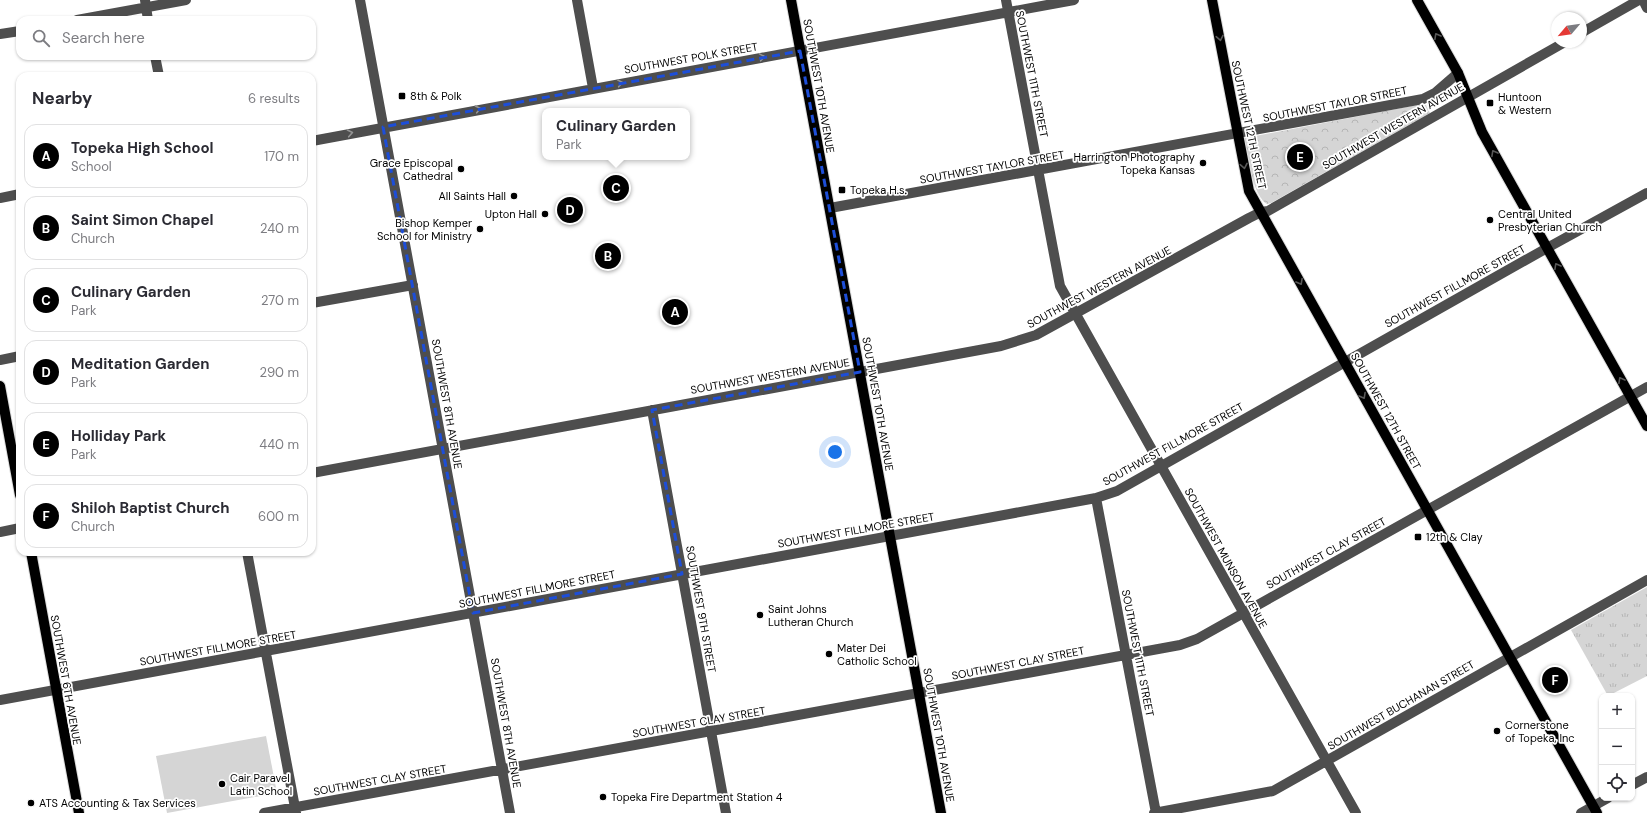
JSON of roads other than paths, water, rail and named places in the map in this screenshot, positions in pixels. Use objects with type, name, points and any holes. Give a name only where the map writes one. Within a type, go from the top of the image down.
[{"type":"main road","name":"SOUTHWEST 10TH AVENUE","points":[[791,0],[941,813]]},
{"type":"main road","name":"SOUTHWEST 12TH STREET","points":[[1212,0],[1249,191],[1595,809]]},
{"type":"main road","points":[[1417,0],[1458,73],[1482,132],[1647,426]]},
{"type":"main road","points":[[0,386],[16,473]]},
{"type":"main road","name":"SOUTHWEST 6TH AVENUE","points":[[32,556],[79,813]]},
{"type":"street","points":[[94,16],[145,4],[186,0]]},
{"type":"street","name":"SOUTHWEST 8TH AVENUE","points":[[360,0],[510,813]]},
{"type":"street","points":[[577,0],[593,88]]},
{"type":"street","name":"SOUTHWEST 11TH STREET","points":[[1006,0],[1060,286],[1075,314]]},
{"type":"street","name":"SOUTHWEST POLK STREET","points":[[316,140],[1074,0]]},
{"type":"street","points":[[1587,30],[1639,0]]},
{"type":"street","points":[[1643,0],[1647,8]]},
{"type":"street","points":[[145,4],[147,16]]},
{"type":"street","points":[[0,34],[16,31]]},
{"type":"street","name":"SOUTHWEST WESTERN AVENUE","points":[[316,472],[1017,342],[1036,335],[1261,212],[1268,212],[1554,48]]},
{"type":"street","points":[[156,60],[158,72]]},
{"type":"street","name":"SOUTHWEST TAYLOR STREET","points":[[830,208],[1038,171],[1423,99],[1435,93],[1458,73]]},
{"type":"street","name":"SOUTHWEST FILLMORE STREET","points":[[0,700],[1096,498],[1117,491],[1160,465],[1647,193]]},
{"type":"street","points":[[0,198],[16,195]]},
{"type":"street","points":[[316,302],[413,285]]},
{"type":"street","name":"SOUTHWEST MUNSON AVENUE","points":[[1075,314],[1356,813]]},
{"type":"street","points":[[0,360],[16,357]]},
{"type":"street","name":"SOUTHWEST CLAY STREET","points":[[264,813],[295,810],[502,770],[920,694],[1190,642],[1647,387]]},
{"type":"street","name":"SOUTHWEST 9TH STREET","points":[[652,410],[726,813]]},
{"type":"street","name":"SOUTHWEST 11TH STREET","points":[[1096,498],[1155,813]]},
{"type":"street","points":[[0,532],[16,529]]},
{"type":"street","points":[[248,556],[295,810]]},
{"type":"street","name":"SOUTHWEST BUCHANAN STREET","points":[[1155,813],[1273,791],[1647,580]]},
{"type":"street","points":[[1635,783],[1647,777]]},
{"type":"street","points":[[1581,813],[1595,809],[1604,801]]},
{"type":"place","name":"8th & Polk","points":[[402,96]]},
{"type":"place","name":"Huntoon & Western","points":[[1490,103]]},
{"type":"place","name":"Holliday Park","points":[[1300,157]]},
{"type":"place","name":"Harrington Photography Topeka Kansas","points":[[1203,163]]},
{"type":"place","name":"Grace Episcopal Cathedral","points":[[461,169]]},
{"type":"place","name":"Culinary Garden","points":[[616,188]]},
{"type":"place","name":"Topeka H.s.","points":[[842,190]]},
{"type":"place","name":"All Saints Hall","points":[[514,196]]},
{"type":"place","name":"Meditation Garden","points":[[570,210]]},
{"type":"place","name":"Upton Hall","points":[[545,214]]},
{"type":"place","name":"Central United Presbyterian Church","points":[[1490,220]]},
{"type":"place","name":"Bishop Kemper School for Ministry","points":[[480,229]]},
{"type":"place","name":"Saint Simon Chapel","points":[[608,256]]},
{"type":"place","name":"Topeka High School","points":[[675,312]]},
{"type":"place","name":"12th & Clay","points":[[1418,537]]},
{"type":"place","name":"Saint Johns Lutheran Church","points":[[760,615]]},
{"type":"place","name":"Mater Dei Catholic School","points":[[829,654]]},
{"type":"place","name":"Shiloh Baptist Church","points":[[1555,680]]},
{"type":"place","name":"Cornerstone of Topeka, Inc","points":[[1497,731]]},
{"type":"place","name":"Cair Paravel Latin School","points":[[222,784]]},
{"type":"place","name":"Topeka Fire Department Station 4","points":[[603,797]]},
{"type":"place","name":"ATS Accounting & Tax Services","points":[[31,803]]}]
